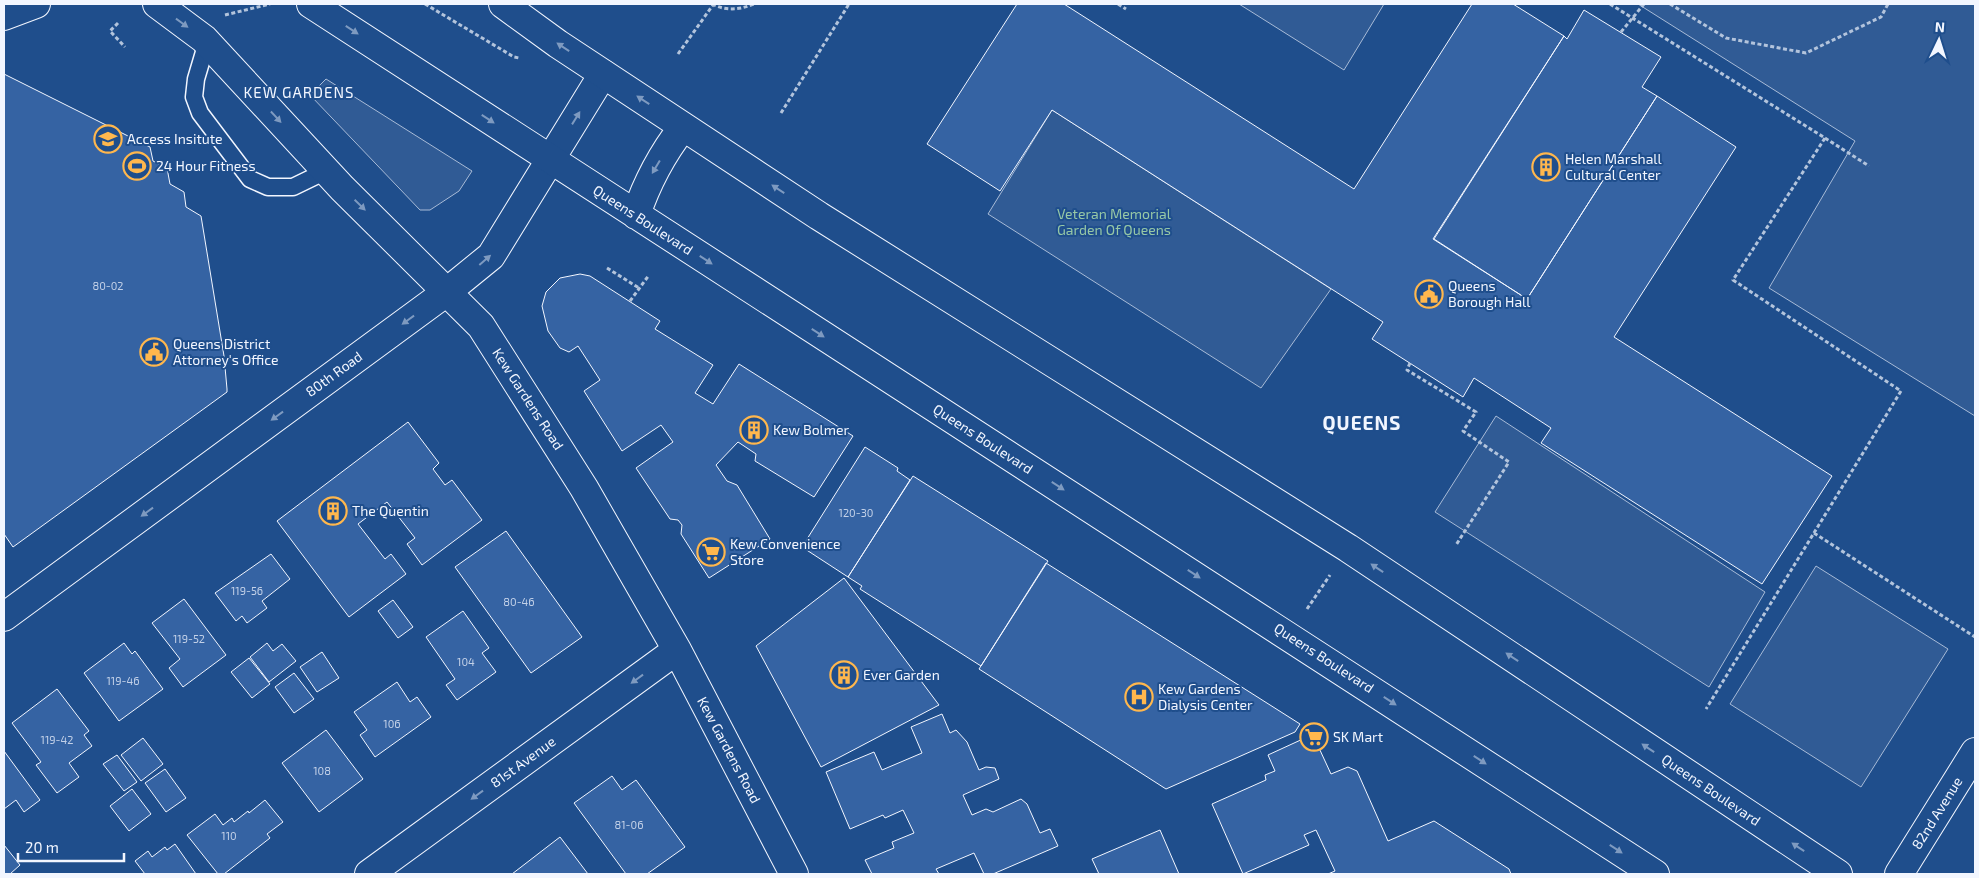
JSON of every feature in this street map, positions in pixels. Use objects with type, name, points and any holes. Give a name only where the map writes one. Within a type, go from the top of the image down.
[{"type":"main road","points":[[4,16],[36,4]]},
{"type":"main road","name":"Kew Gardens Road","points":[[156,4],[207,42],[326,171],[481,326],[584,488],[677,650],[794,874]]},
{"type":"main road","name":"Queens Boulevard","points":[[311,4],[550,160],[1289,635],[1655,874]]},
{"type":"main road","name":"Queens Boulevard","points":[[516,8],[603,74],[683,127],[819,216],[1348,548],[1838,874]]},
{"type":"main road","name":"80th Road","points":[[4,617],[448,291],[491,256],[603,74]]},
{"type":"main road","points":[[636,215],[646,183],[669,145],[683,127]]},
{"type":"main road","name":"81st Avenue","points":[[369,874],[677,650]]},
{"type":"main road","name":"82nd Avenue","points":[[1899,874],[1975,752]]},
{"type":"lane","points":[[207,42],[196,79],[194,97],[200,113],[250,179],[268,186],[292,186],[326,171]]},
{"type":"path","points":[[228,14],[270,4]]},
{"type":"path","points":[[678,54],[712,4],[726,9],[741,9],[754,4]]},
{"type":"path","points":[[781,113],[849,4]]},
{"type":"path","points":[[1118,4],[1126,9]]},
{"type":"path","points":[[1610,4],[1869,166]]},
{"type":"path","points":[[1621,32],[1634,19],[1644,4]]},
{"type":"path","points":[[1670,4],[1726,38],[1806,53],[1881,16],[1888,4]]},
{"type":"path","points":[[118,23],[110,31],[125,47]]},
{"type":"path","points":[[1706,709],[1902,391],[1733,280],[1825,138]]},
{"type":"path","points":[[607,268],[639,288]]},
{"type":"path","points":[[630,301],[649,275]]},
{"type":"path","points":[[1410,363],[1407,370],[1476,412],[1463,431],[1509,462],[1456,545]]},
{"type":"path","points":[[1814,533],[1975,637]]},
{"type":"path","points":[[1306,610],[1334,569]]},
{"type":"shaded area","points":[[1239,4],[1384,4],[1344,70]]},
{"type":"shaded area","points":[[1638,4],[1975,4],[1975,416],[1769,288],[1855,141]]},
{"type":"shaded area","points":[[326,79],[472,171],[459,191],[430,210],[420,210],[310,95]]},
{"type":"shaded area","name":"Veteran Memorial Garden Of Queens","points":[[1052,110],[1331,289],[1261,388],[988,214]]},
{"type":"shaded area","points":[[1496,416],[1765,592],[1709,687],[1435,512]]},
{"type":"shaded area","points":[[1816,566],[1948,649],[1861,787],[1730,704]]},
{"type":"building","name":"Queens Borough Hall","points":[[1017,4],[1064,4],[1354,189],[1472,4],[1513,4],[1564,36],[1433,239],[1527,299],[1657,96],[1736,147],[1614,337],[1832,476],[1762,584],[1541,443],[1551,428],[1474,378],[1463,397],[1372,339],[1383,322],[1052,110],[1000,191],[927,144]]},
{"type":"building","name":"Helen Marshall Cultural Center","points":[[1584,10],[1661,57],[1642,87],[1657,96],[1527,299],[1434,239],[1564,36],[1567,39]]},
{"type":"building","points":[[4,74],[150,147],[153,161],[167,168],[170,184],[184,192],[186,207],[201,216],[224,356],[227,389],[227,392],[13,547],[4,534]]},
{"type":"building","name":"Kew Bolmer","points":[[580,274],[590,276],[660,321],[655,329],[713,365],[695,393],[713,404],[739,364],[853,436],[814,497],[755,461],[756,454],[738,442],[716,465],[727,481],[737,485],[770,539],[709,578],[681,534],[682,525],[678,520],[670,519],[636,468],[673,442],[661,425],[622,451],[584,391],[600,380],[578,346],[569,352],[560,348],[548,331],[542,306],[546,292],[560,278]]},
{"type":"building","name":"The Quentin","points":[[408,422],[439,463],[433,469],[445,485],[452,480],[482,520],[422,565],[407,544],[415,538],[387,502],[358,524],[385,559],[391,554],[406,574],[349,617],[277,521]]},
{"type":"building","points":[[865,447],[898,468],[897,471],[910,480],[848,577],[802,547]]},
{"type":"building","points":[[913,476],[1048,561],[981,666],[860,589],[862,586],[848,577]]},
{"type":"building","points":[[506,531],[582,637],[531,673],[455,567]]},
{"type":"building","points":[[271,554],[290,579],[262,601],[267,608],[247,623],[242,616],[236,621],[215,593]]},
{"type":"building","name":"Kew Gardens Dialysis Center","points":[[1046,563],[1300,724],[1295,732],[1166,789],[979,669]]},
{"type":"building","name":"Ever Garden","points":[[844,578],[939,705],[821,767],[756,646]]},
{"type":"building","points":[[184,599],[226,655],[183,687],[169,668],[180,659],[152,623]]},
{"type":"building","points":[[393,600],[413,627],[398,638],[378,611]]},
{"type":"building","points":[[463,611],[489,648],[482,653],[496,672],[457,700],[446,685],[455,679],[426,637]]},
{"type":"building","points":[[124,643],[132,654],[135,651],[163,689],[119,721],[84,673]]},
{"type":"building","points":[[267,643],[273,651],[282,644],[296,661],[269,682],[250,657]]},
{"type":"building","points":[[322,652],[339,678],[317,692],[300,667]]},
{"type":"building","points":[[249,658],[270,684],[252,698],[231,672]]},
{"type":"building","points":[[294,673],[314,699],[294,713],[275,687]]},
{"type":"building","points":[[397,682],[410,702],[417,697],[431,717],[375,757],[360,735],[367,730],[354,712]]},
{"type":"building","points":[[57,689],[89,731],[84,735],[92,746],[69,763],[79,777],[57,793],[36,765],[41,762],[12,723]]},
{"type":"building","points":[[942,714],[950,733],[956,730],[967,742],[979,770],[986,767],[995,768],[999,779],[963,795],[972,815],[986,809],[993,812],[1021,799],[1027,804],[1040,833],[1050,829],[1058,846],[993,874],[984,874],[974,853],[936,869],[939,874],[872,874],[865,860],[894,848],[892,842],[914,833],[903,810],[885,818],[883,815],[850,829],[826,772],[874,752],[882,770],[922,753],[911,727]]},
{"type":"building","points":[[326,730],[363,779],[319,812],[282,763]]},
{"type":"building","points":[[143,738],[163,764],[141,781],[121,755]]},
{"type":"building","points":[[1305,738],[1319,748],[1331,774],[1348,767],[1357,771],[1388,841],[1434,821],[1509,869],[1511,874],[1328,874],[1335,871],[1316,830],[1304,835],[1309,845],[1243,874],[1212,804],[1266,780],[1265,775],[1275,771],[1268,755]]},
{"type":"building","points":[[4,751],[40,800],[24,812],[16,800],[4,809]]},
{"type":"building","points":[[117,755],[137,782],[124,791],[103,764]]},
{"type":"building","points":[[165,769],[186,798],[166,812],[145,783]]},
{"type":"building","points":[[612,776],[622,790],[636,780],[685,847],[647,874],[626,874],[574,803]]},
{"type":"building","points":[[132,789],[151,814],[129,831],[110,806]]},
{"type":"building","points":[[265,800],[283,822],[267,834],[270,838],[224,874],[218,874],[187,835],[215,814],[223,825],[232,818],[234,822]]},
{"type":"building","points":[[1160,830],[1179,874],[1099,874],[1092,859]]},
{"type":"building","points":[[560,837],[588,874],[512,874]]},
{"type":"building","points":[[175,844],[196,874],[145,874],[135,861],[148,851],[152,857],[165,847],[167,850]]},
{"type":"building","points":[[4,845],[20,865],[10,874],[4,874]]},
{"type":"place","name":"Access Insitute","points":[[108,139]]},
{"type":"place","name":"24 Hour Fitness","points":[[137,166]]},
{"type":"place","name":"Helen Marshall Cultural Center","points":[[1546,167]]},
{"type":"place","name":"Queens Borough Hall","points":[[1429,294]]},
{"type":"place","name":"Queens District Attorney's Office","points":[[154,352]]},
{"type":"place","name":"Kew Bolmer","points":[[754,430]]},
{"type":"place","name":"The Quentin","points":[[333,511]]},
{"type":"place","name":"Kew Convenience Store","points":[[711,552]]},
{"type":"place","name":"Ever Garden","points":[[844,675]]},
{"type":"place","name":"Kew Gardens Dialysis Center","points":[[1139,697]]},
{"type":"place","name":"SK Mart","points":[[1314,737]]},
{"type":"district","name":"KEW GARDENS","points":[[299,93]]},
{"type":"district","name":"QUEENS","points":[[1362,423]]}]
